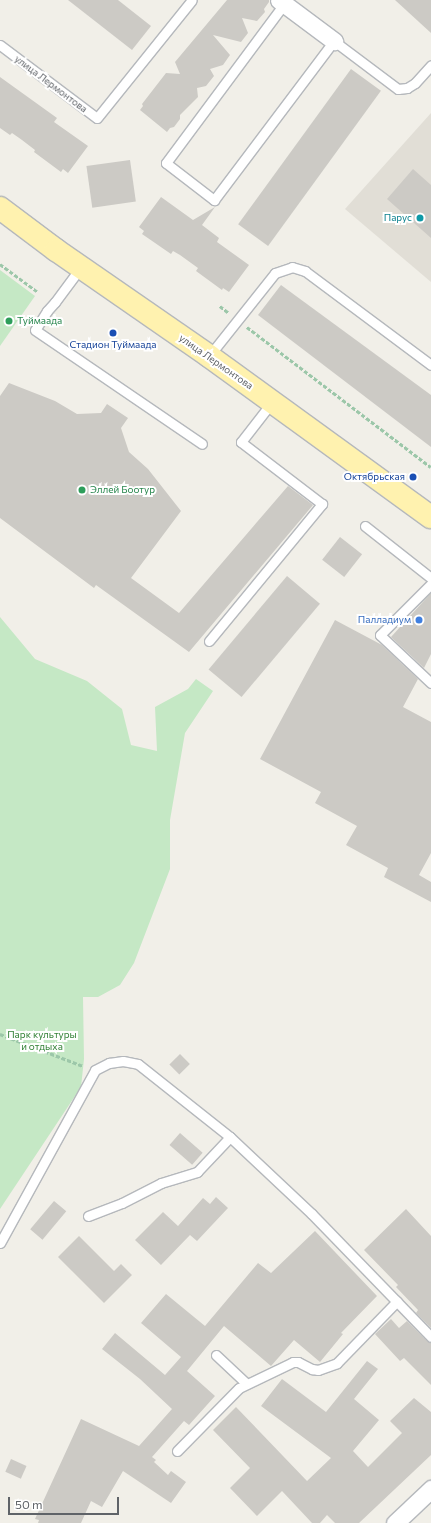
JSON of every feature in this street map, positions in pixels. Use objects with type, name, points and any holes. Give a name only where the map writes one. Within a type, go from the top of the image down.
[{"type":"main road","name":"улица Лермонтова","points":[[0,208],[81,267],[209,356],[431,517]]},
{"type":"street","points":[[281,2],[334,40]]},
{"type":"street","points":[[395,1523],[431,1489]]},
{"type":"lane","name":"улица Лермонтова","points":[[0,45],[97,118],[192,0]]},
{"type":"lane","points":[[281,2],[166,163],[214,200],[334,40],[398,89],[407,88],[415,83],[431,65]]},
{"type":"lane","points":[[81,267],[47,311],[35,330],[202,444]]},
{"type":"lane","points":[[209,356],[275,273],[292,268],[305,271],[431,365]]},
{"type":"lane","points":[[209,641],[322,504],[240,442],[272,402]]},
{"type":"lane","points":[[365,526],[431,578]]},
{"type":"lane","points":[[431,584],[380,636],[431,683]]},
{"type":"lane","points":[[0,1243],[95,1070],[109,1063],[123,1061],[138,1064],[230,1137],[312,1214],[431,1337]]},
{"type":"lane","points":[[88,1216],[128,1200],[161,1183],[197,1172],[230,1137]]},
{"type":"lane","points":[[177,1451],[239,1388],[296,1362],[312,1369],[324,1369],[335,1365],[397,1301]]},
{"type":"lane","points":[[216,1355],[247,1384]]},
{"type":"path","points":[[0,264],[38,292]]},
{"type":"path","points":[[220,306],[431,467]]},
{"type":"path","points":[[0,1034],[71,1063],[95,1070]]},
{"type":"shaded area","points":[[431,113],[431,282],[345,209]]},
{"type":"green space","name":"Туймаада","points":[[0,270],[35,296],[0,346]]},
{"type":"green space","name":"Парк культуры и отдыха","points":[[0,617],[35,659],[87,681],[122,709],[131,745],[157,751],[155,707],[188,689],[196,679],[213,691],[185,733],[170,820],[170,869],[134,963],[120,985],[98,997],[83,997],[84,1059],[81,1087],[0,1209]]},
{"type":"building","points":[[68,0],[118,0],[151,26],[132,50]]},
{"type":"building","points":[[227,0],[269,0],[269,2],[264,9],[265,12],[257,21],[242,18],[248,33],[241,42],[213,35],[230,55],[223,65],[210,69],[214,76],[206,86],[197,88],[198,97],[180,115],[180,119],[174,127],[170,128],[167,132],[140,110],[143,106],[142,104],[166,73],[180,74],[175,62]]},
{"type":"building","points":[[395,0],[431,0],[431,33]]},
{"type":"building","points":[[351,69],[381,91],[268,246],[238,224]]},
{"type":"building","points":[[0,77],[57,118],[54,122],[88,146],[68,173],[63,169],[61,172],[34,152],[35,150],[22,140],[12,133],[10,135],[0,128]]},
{"type":"building","points":[[130,160],[136,202],[92,208],[86,166]]},
{"type":"building","name":"Парус","points":[[413,169],[431,185],[431,238],[387,199]]},
{"type":"building","points":[[161,197],[193,220],[215,207],[202,225],[219,238],[217,242],[249,265],[229,292],[223,288],[222,290],[196,271],[198,268],[180,255],[173,251],[171,254],[142,234],[144,231],[139,227]]},
{"type":"building","points":[[281,285],[431,395],[431,447],[258,315]]},
{"type":"building","name":"Эллей Боотур","points":[[9,383],[55,401],[77,414],[101,413],[107,404],[128,418],[121,428],[129,452],[148,469],[181,511],[131,578],[179,613],[288,486],[313,505],[189,652],[96,585],[94,588],[0,518],[0,396]]},
{"type":"building","points":[[340,537],[362,554],[344,577],[322,560]]},
{"type":"building","points":[[287,576],[320,604],[242,697],[209,669]]},
{"type":"building","name":"Палладиум","points":[[431,593],[431,654],[424,668],[391,637]]},
{"type":"building","points":[[335,620],[382,645],[418,679],[403,707],[431,722],[431,853],[419,875],[431,882],[431,902],[384,877],[388,868],[346,845],[357,826],[315,803],[321,792],[260,759]]},
{"type":"building","points":[[180,1054],[190,1064],[179,1075],[169,1065]]},
{"type":"building","points":[[180,1133],[203,1153],[192,1165],[170,1145]]},
{"type":"building","points":[[216,1197],[228,1208],[197,1241],[190,1235],[161,1265],[135,1240],[163,1212],[178,1226],[203,1198],[210,1204]]},
{"type":"building","points":[[54,1201],[66,1211],[42,1240],[30,1229]]},
{"type":"building","points":[[406,1209],[431,1236],[431,1328],[416,1313],[418,1310],[396,1287],[398,1285],[364,1250]]},
{"type":"building","points":[[315,1231],[377,1296],[341,1333],[343,1334],[320,1362],[294,1340],[271,1366],[224,1326],[187,1371],[215,1396],[189,1425],[184,1421],[152,1457],[156,1460],[154,1462],[168,1475],[171,1471],[186,1482],[171,1503],[123,1471],[102,1507],[91,1501],[81,1523],[38,1523],[39,1520],[35,1519],[81,1419],[139,1446],[172,1409],[140,1379],[102,1349],[115,1333],[165,1375],[181,1357],[141,1323],[166,1294],[205,1326],[258,1263],[271,1273]]},
{"type":"building","points":[[79,1236],[114,1271],[121,1264],[132,1275],[104,1303],[58,1257]]},
{"type":"building","points":[[391,1319],[399,1328],[407,1321],[427,1341],[431,1343],[431,1385],[404,1358],[400,1361],[375,1334]]},
{"type":"building","points":[[367,1361],[378,1369],[354,1399],[379,1420],[353,1451],[368,1467],[402,1433],[390,1421],[414,1398],[431,1412],[431,1455],[359,1523],[335,1523],[327,1515],[320,1523],[312,1523],[282,1491],[257,1516],[230,1488],[250,1468],[213,1430],[236,1407],[307,1481],[331,1458],[261,1406],[282,1379],[326,1412]]},
{"type":"building","points":[[11,1459],[27,1466],[21,1479],[5,1472]]},
{"type":"place","name":"Парус","points":[[420,218]]},
{"type":"place","name":"Туймаада","points":[[9,321]]},
{"type":"place","name":"Стадион Туймаада","points":[[113,333]]},
{"type":"place","name":"Октябрьская","points":[[413,477]]},
{"type":"place","name":"Эллей Боотур","points":[[82,490]]},
{"type":"place","name":"Палладиум","points":[[419,620]]}]
